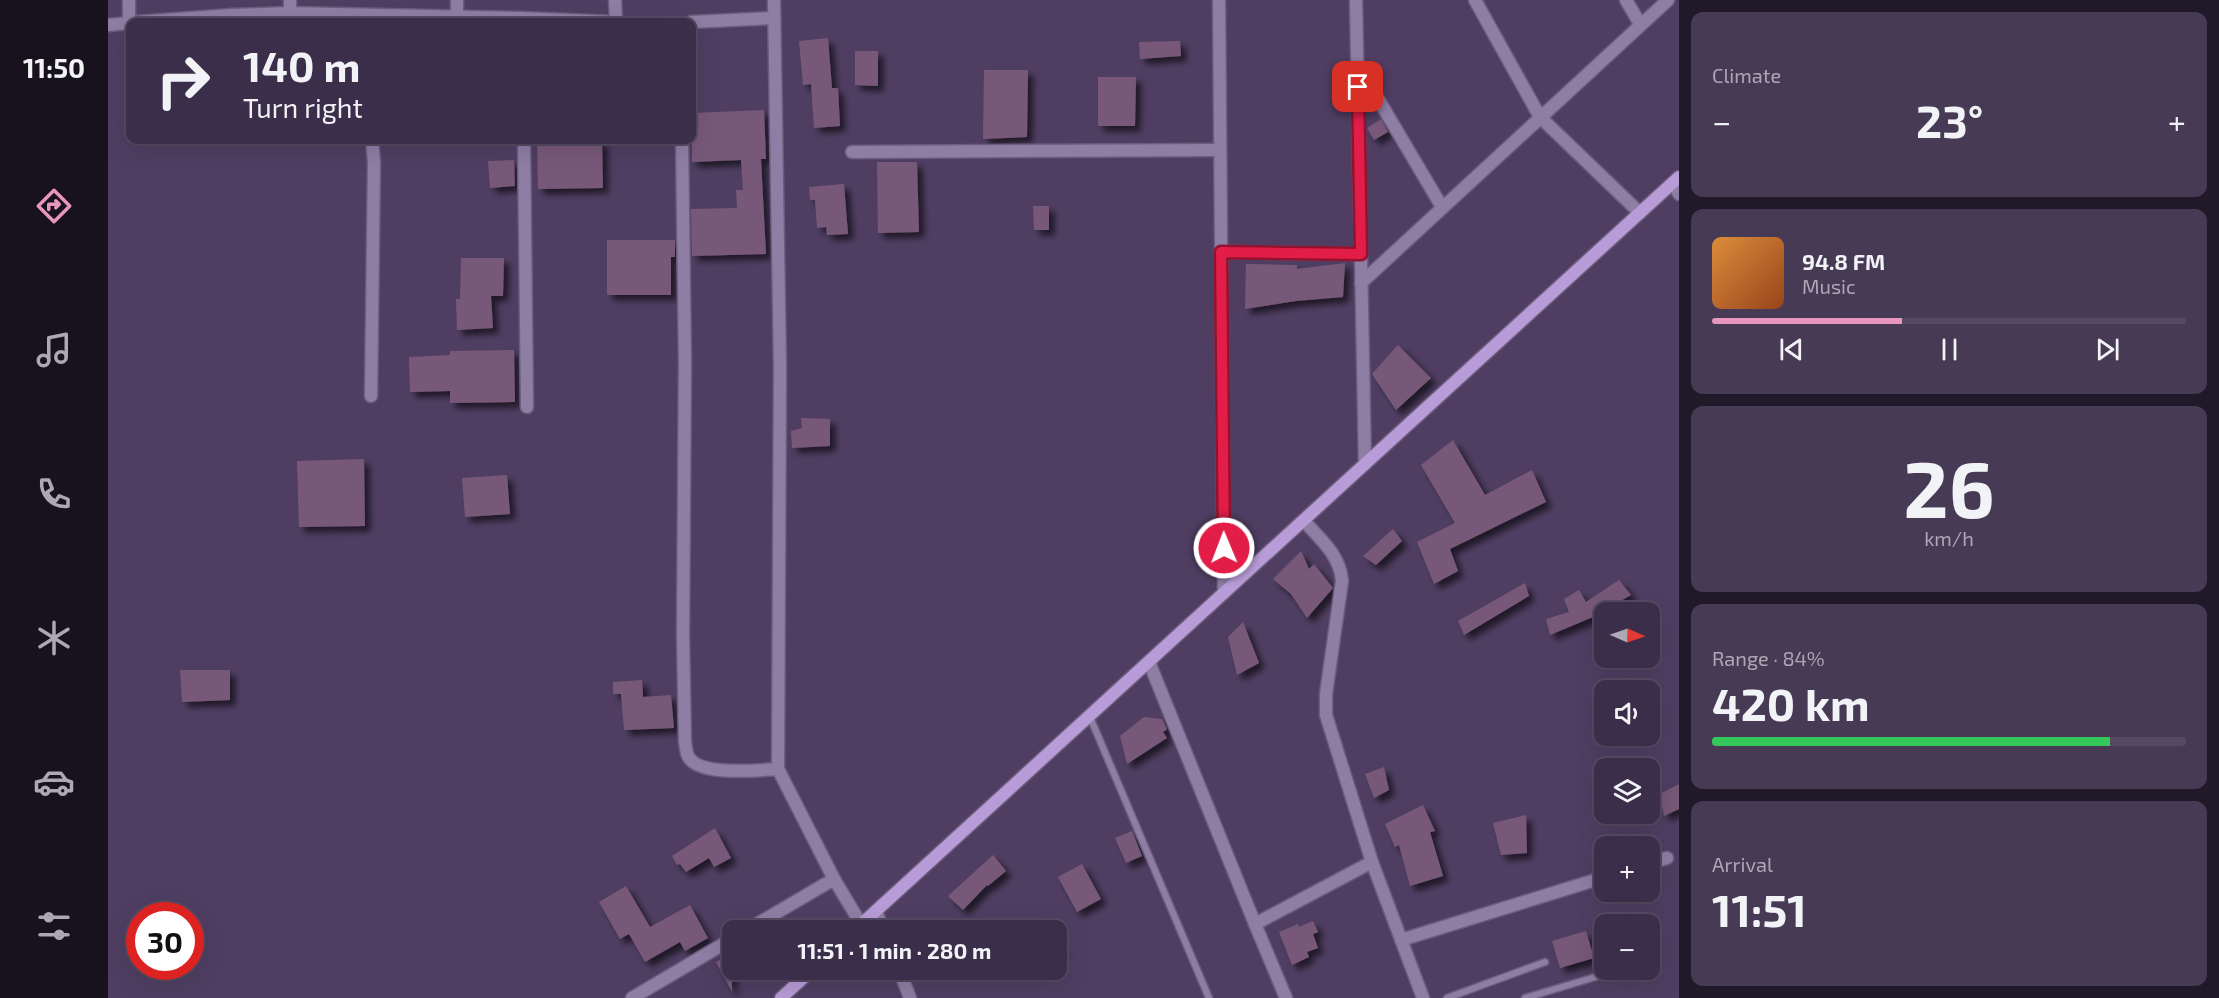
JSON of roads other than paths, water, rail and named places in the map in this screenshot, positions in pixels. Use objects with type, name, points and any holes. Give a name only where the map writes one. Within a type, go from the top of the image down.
[{"type":"main road","points":[[866,920],[1676,180]]},
{"type":"main road","points":[[785,996],[802,980]]},
{"type":"street","points":[[129,0],[131,18]]},
{"type":"street","points":[[457,0],[457,17]]},
{"type":"street","points":[[615,0],[616,18]]},
{"type":"street","points":[[774,0],[780,368],[778,770],[854,920]]},
{"type":"street","points":[[1219,0],[1224,593]]},
{"type":"street","points":[[1356,0],[1365,464]]},
{"type":"street","points":[[1475,0],[1540,117],[1640,213]]},
{"type":"street","points":[[1626,0],[1640,24]]},
{"type":"street","points":[[1361,283],[1668,0]]},
{"type":"street","points":[[220,18],[290,6],[359,18]]},
{"type":"street","points":[[411,18],[478,18]]},
{"type":"street","points":[[696,22],[774,18]]},
{"type":"street","points":[[108,25],[126,24]]},
{"type":"street","points":[[1357,64],[1442,207]]},
{"type":"street","points":[[371,396],[372,144]]},
{"type":"street","points":[[524,144],[527,407]]},
{"type":"street","points":[[682,144],[685,362],[683,635],[685,742],[688,756],[697,766],[724,770],[778,770]]},
{"type":"street","points":[[852,152],[1220,150]]},
{"type":"street","points":[[1676,180],[1679,194]]},
{"type":"street","points":[[1221,252],[1361,254]]},
{"type":"street","points":[[1304,521],[1336,557],[1341,568],[1342,581],[1326,694],[1326,716],[1372,862],[1423,998]]},
{"type":"street","points":[[1149,662],[1286,998]]},
{"type":"street","points":[[1660,860],[1666,858]]},
{"type":"street","points":[[1255,924],[1372,862]]},
{"type":"street","points":[[764,920],[834,879]]},
{"type":"street","points":[[1401,940],[1594,880]]},
{"type":"street","points":[[876,911],[879,920]]},
{"type":"street","points":[[632,998],[722,945]]},
{"type":"street","points":[[903,980],[910,998]]},
{"type":"lane","points":[[1090,717],[1209,998]]},
{"type":"lane","points":[[1447,998],[1545,962]]},
{"type":"lane","points":[[1525,998],[1594,977]]}]
